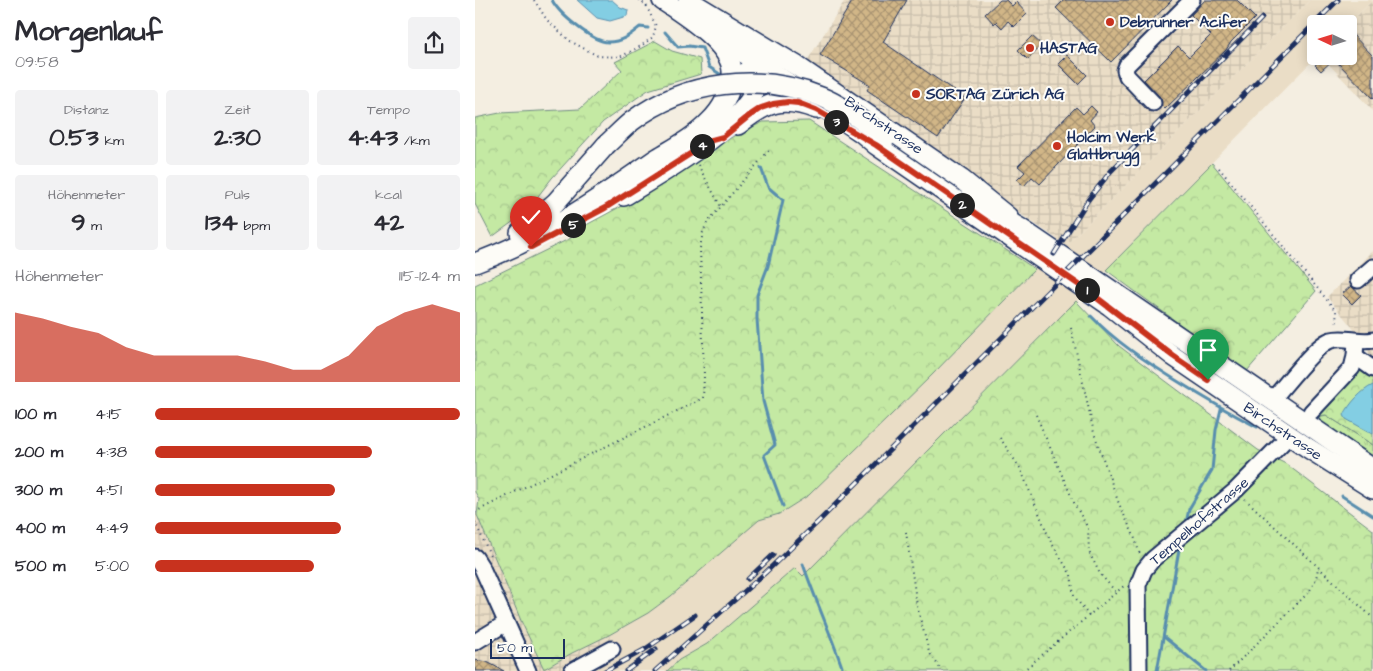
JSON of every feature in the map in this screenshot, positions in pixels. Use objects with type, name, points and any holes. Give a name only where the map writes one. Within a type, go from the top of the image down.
[{"type":"main road","name":"Birchstrasse","points":[[662,0],[693,21],[704,26],[862,133],[881,142]]},
{"type":"main road","name":"Birchstrasse","points":[[688,0],[787,61],[961,179],[1020,228]]},
{"type":"main road","name":"Birchstrasse","points":[[475,267],[563,220],[614,188],[700,130],[718,113],[728,95],[732,72],[726,53],[693,21]]},
{"type":"main road","name":"Birchstrasse","points":[[740,32],[755,50],[760,64]]},
{"type":"main road","points":[[475,267],[605,208],[712,140],[753,96],[759,79],[760,64]]},
{"type":"main road","name":"Birchstrasse","points":[[475,267],[486,253],[526,230],[540,218],[606,145],[631,122],[666,102],[693,91],[718,85],[744,83],[799,90],[822,98],[1110,306],[1173,356],[1319,456],[1373,489]]},
{"type":"main road","name":"Birchstrasse","points":[[712,140],[723,137],[761,108],[788,102],[798,103],[816,110],[881,142],[1020,228],[1373,469]]},
{"type":"main road","points":[[1261,416],[1272,400]]},
{"type":"street","points":[[1153,104],[1127,76],[1125,70],[1127,65],[1193,0]]},
{"type":"street","points":[[731,82],[751,67],[787,61]]},
{"type":"street","points":[[1358,280],[1373,267]]},
{"type":"street","points":[[1272,400],[1318,347],[1324,343],[1338,339],[1356,349],[1373,370]]},
{"type":"street","points":[[1311,412],[1351,368],[1356,349],[1373,340]]},
{"type":"street","name":"Tempelhofstrasse","points":[[1139,671],[1138,585],[1144,570],[1153,559],[1237,490],[1284,441]]},
{"type":"street","points":[[475,557],[482,568],[529,671]]},
{"type":"street","points":[[475,642],[506,623]]},
{"type":"street","points":[[572,671],[612,648]]},
{"type":"path","points":[[534,0],[547,20],[570,41],[598,56],[621,57],[653,37],[656,26],[646,5],[638,0]]},
{"type":"path","points":[[475,512],[703,398],[700,248],[703,232],[707,223],[770,149]]},
{"type":"path","points":[[691,154],[721,207]]},
{"type":"path","points":[[1219,168],[1336,311],[1338,339]]},
{"type":"path","points":[[1023,671],[1144,570],[1134,536],[1119,504],[1093,433],[1071,328]]},
{"type":"path","points":[[1036,415],[1075,505],[1088,528],[1089,552],[1099,574],[1116,592]]},
{"type":"path","points":[[1000,438],[1020,468],[1051,542],[1071,575],[1074,596],[1089,616]]},
{"type":"path","points":[[1237,490],[1317,568],[1373,618]]},
{"type":"path","points":[[906,532],[919,615],[929,652],[942,671]]},
{"type":"path","points":[[1229,671],[1309,592],[1316,579],[1317,568]]},
{"type":"shaded area","points":[[845,0],[1310,0],[1066,245],[804,66]]},
{"type":"shaded area","points":[[1310,0],[1373,0],[1357,16],[1307,15],[1308,65],[803,577],[795,568],[707,644],[679,660],[667,671],[590,671],[620,658],[609,635],[648,613],[671,596],[759,520],[779,514],[809,495],[932,375],[1035,269],[1057,239],[1066,245]]},
{"type":"shaded area","points":[[1373,0],[1373,111],[1330,65],[1357,65],[1357,16]]},
{"type":"shaded area","points":[[1373,251],[1373,443],[1371,361],[1366,344],[1327,297]]},
{"type":"shaded area","points":[[475,511],[522,623],[544,669],[609,635],[620,658],[590,671],[475,671]]},
{"type":"green space","points":[[655,41],[672,51],[700,59],[701,74],[648,90],[603,122],[552,178],[525,213],[492,237],[475,204],[475,118],[500,113],[580,109],[622,70],[615,62]]},
{"type":"green space","points":[[809,121],[1035,269],[932,375],[809,495],[779,514],[759,520],[671,596],[648,613],[544,669],[522,623],[477,515],[479,499],[475,492],[475,285],[577,235],[575,231],[640,196],[730,138],[763,122]]},
{"type":"green space","points":[[1212,163],[1316,291],[1247,371],[1226,358],[1106,270]]},
{"type":"green space","points":[[1076,301],[1119,346],[1258,450],[1286,464],[1373,530],[1373,671],[667,671],[679,660],[707,644],[795,568],[803,576]]},
{"type":"green space","points":[[1361,369],[1373,374],[1373,445],[1326,415],[1317,416]]},
{"type":"green space","points":[[1326,415],[1373,445],[1373,456],[1319,420],[1320,418],[1318,417]]},
{"type":"water","points":[[577,0],[612,0],[620,7],[628,10],[627,16],[610,21],[597,18]]},
{"type":"water","points":[[1373,385],[1373,434],[1346,419],[1344,415],[1356,398]]},
{"type":"building","points":[[853,0],[907,0],[883,42],[965,98],[938,138],[867,90],[870,85],[820,55]]},
{"type":"building","points":[[1000,0],[1006,0],[1012,6],[1016,2],[1027,14],[1014,27],[1008,21],[1002,28],[996,22],[994,24],[985,14]]},
{"type":"building","name":"Debrunner Acifer","points":[[1064,0],[1172,0],[1111,62],[1056,8]]},
{"type":"building","points":[[1205,0],[1237,0],[1255,18],[1231,42],[1226,50],[1165,109],[1162,106],[1160,97],[1144,80],[1178,46],[1189,57],[1211,35],[1191,15]]},
{"type":"building","name":"HASTAG","points":[[1032,36],[1042,45],[1028,60],[1018,50]]},
{"type":"building","points":[[1357,39],[1373,56],[1373,99],[1340,65],[1357,65]]},
{"type":"building","points":[[1067,55],[1087,75],[1078,84],[1058,64]]},
{"type":"building","points":[[1315,65],[1328,65],[1321,71]]},
{"type":"building","name":"Holcim Werk Glattbrugg","points":[[1091,106],[1097,112],[1090,120],[1095,126],[1040,184],[1032,177],[1024,186],[1017,180],[1025,172],[1018,166],[1076,107],[1083,114]]},
{"type":"building","points":[[1351,286],[1361,295],[1352,304],[1342,294]]},
{"type":"building","points":[[475,660],[487,662],[504,671],[475,671]]},
{"type":"waterway","points":[[552,0],[577,26],[602,41],[617,41],[640,27],[648,28]]},
{"type":"waterway","points":[[665,32],[678,47],[702,48],[709,67],[723,76]]},
{"type":"waterway","points":[[761,168],[768,187],[783,200],[768,266],[757,295],[763,401],[775,445],[764,455],[783,506]]},
{"type":"waterway","points":[[1091,316],[1120,342],[1152,365],[1204,398],[1257,427]]},
{"type":"waterway","points":[[1186,523],[1189,509],[1212,470],[1216,430],[1221,409]]},
{"type":"waterway","points":[[1342,496],[1373,516]]},
{"type":"waterway","points":[[1157,671],[1179,550]]},
{"type":"waterway","points":[[803,564],[842,671]]},
{"type":"waterway","points":[[1164,637],[1206,671]]},
{"type":"railway","points":[[655,671],[765,573],[820,520],[1338,0]]},
{"type":"railway","points":[[1054,254],[1088,200],[1111,171],[1262,18]]},
{"type":"railway","points":[[748,579],[773,555]]},
{"type":"railway","points":[[605,671],[644,650],[695,615]]},
{"type":"railway","points":[[626,671],[656,649]]},
{"type":"place","name":"Debrunner Acifer","points":[[1110,22]]},
{"type":"place","name":"HASTAG","points":[[1030,48]]},
{"type":"place","name":"SORTAG Zürich AG","points":[[916,94]]},
{"type":"place","name":"Holcim Werk Glattbrugg","points":[[1057,146]]},
{"type":"route","points":[[531,247],[605,208],[712,140],[723,137],[761,108],[780,103],[798,103],[816,110],[859,137],[876,145],[1110,306],[1151,340],[1208,380]]}]
